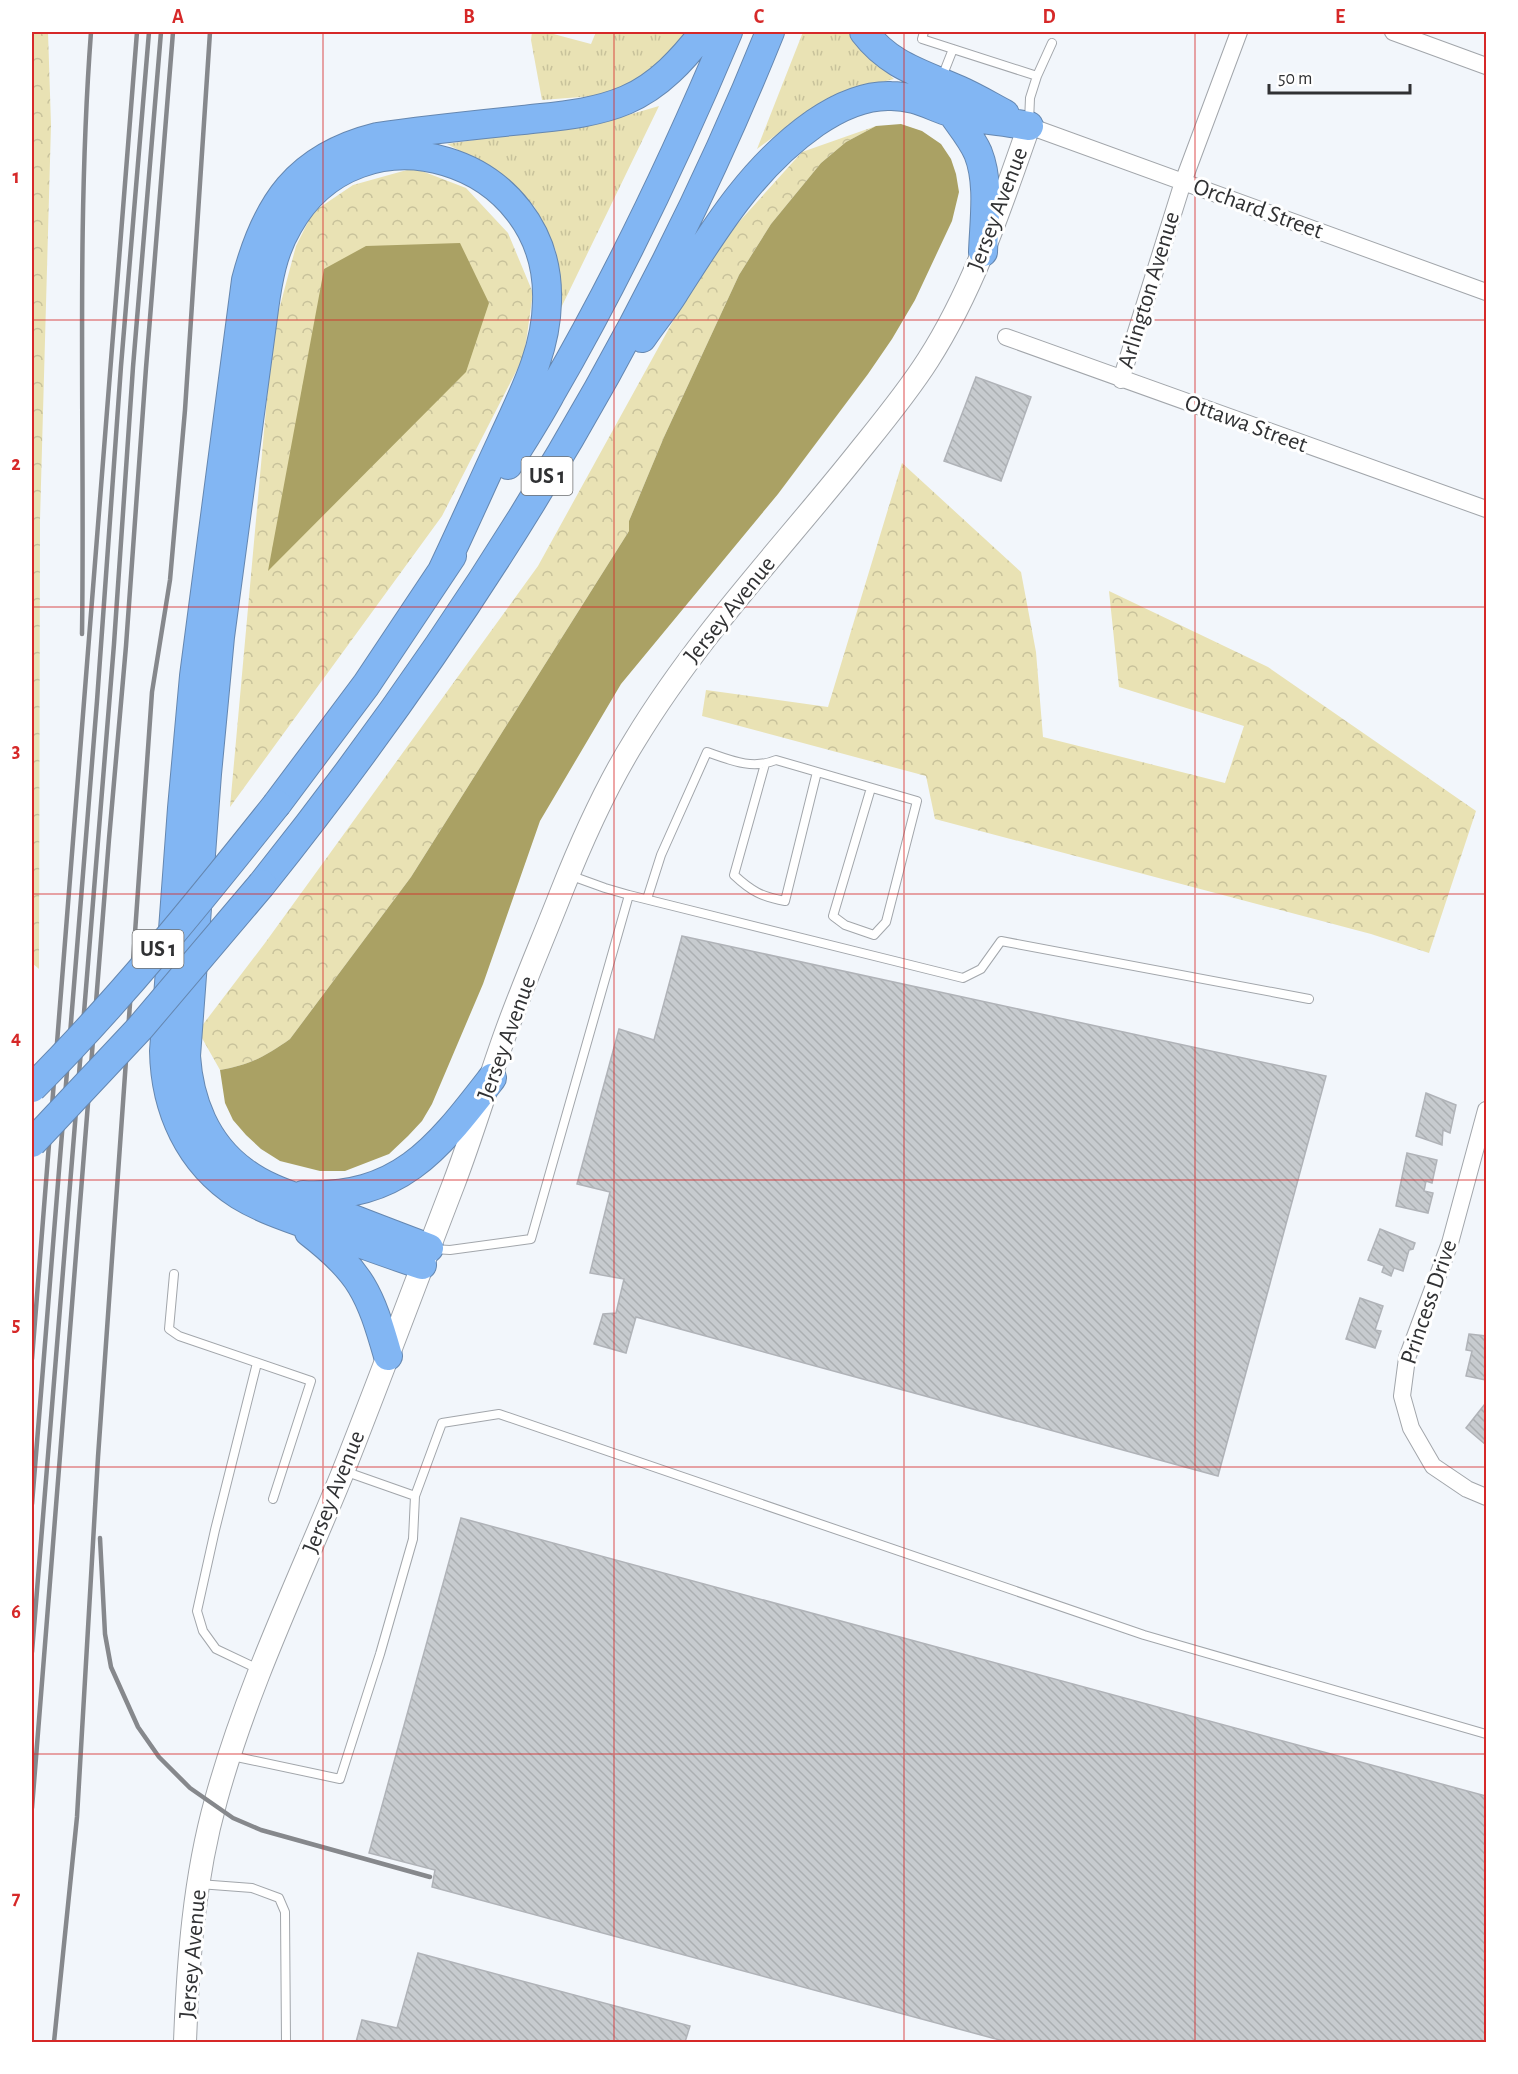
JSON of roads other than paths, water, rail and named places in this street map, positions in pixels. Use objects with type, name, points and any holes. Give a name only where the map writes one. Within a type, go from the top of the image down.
[{"type":"highway","points":[[426,1257],[291,1207],[240,1195],[202,1163],[183,1134],[168,1091],[165,1064],[182,808],[194,676],[241,309],[255,248],[267,218],[287,189],[314,166],[343,148],[377,137],[578,114],[611,105],[640,93],[665,76],[689,52],[704,32]]},
{"type":"highway","name":"US 1","points":[[32,1088],[165,942],[277,804],[366,685],[442,571],[550,396],[615,276],[675,153],[728,32]]},
{"type":"highway","name":"US 1","points":[[32,1143],[140,1028],[262,884],[321,809],[424,669],[498,556],[578,424],[687,218],[731,125],[770,32]]},
{"type":"highway","points":[[864,32],[875,46],[889,57],[917,73],[958,89],[1029,126]]},
{"type":"highway","points":[[578,424],[673,295],[700,249],[727,210],[756,174],[825,116],[843,107],[876,96],[892,96],[915,99],[952,113],[1029,126]]},
{"type":"highway","points":[[952,113],[970,138],[982,164],[984,200],[982,252]]},
{"type":"highway","points":[[388,1356],[375,1312],[361,1282],[291,1207],[243,1172],[209,1136],[190,1091],[186,1042],[220,637],[267,289],[275,255],[288,225],[311,196],[325,183],[352,168],[385,157],[421,156],[446,161],[475,173],[491,184],[516,207],[526,221],[541,252],[545,270],[546,318],[539,354],[518,408],[442,571]]},
{"type":"highway","points":[[291,1207],[325,1195],[368,1188],[398,1176],[443,1139],[492,1078]]},
{"type":"main road","name":"Jersey Avenue","points":[[185,2043],[191,1937],[199,1884],[214,1805],[229,1755],[388,1356],[492,1078],[506,1032],[568,875],[617,770],[649,716],[704,640],[838,478],[925,366],[963,299],[1029,126]]},
{"type":"street","name":"Arlington Avenue","points":[[1121,380],[1183,182],[1239,32]]},
{"type":"street","points":[[1393,32],[1486,66]]},
{"type":"street","name":"Orchard Street","points":[[1029,126],[1486,292]]},
{"type":"street","name":"Ottawa Street","points":[[1006,337],[1486,509]]},
{"type":"street","name":"Princess Drive","points":[[1486,1110],[1450,1243],[1407,1358],[1402,1396],[1411,1428],[1433,1466],[1467,1489],[1486,1497]]},
{"type":"lane","points":[[924,32],[922,39],[1037,76]]},
{"type":"lane","points":[[1029,126],[1030,98],[1052,43]]},
{"type":"lane","points":[[940,83],[953,49]]},
{"type":"lane","points":[[647,899],[661,855],[707,752],[744,764],[765,764],[776,760],[917,801],[886,922],[874,934],[845,925],[833,916],[871,788]]},
{"type":"lane","points":[[765,764],[734,875],[747,887],[765,897],[785,901],[817,772]]},
{"type":"lane","points":[[568,875],[629,895],[963,978],[981,969],[1001,941],[1309,999]]},
{"type":"lane","points":[[426,1257],[450,1250],[531,1239],[629,895]]},
{"type":"lane","points":[[174,1274],[169,1329],[179,1336],[311,1381],[273,1499]]},
{"type":"lane","points":[[257,1363],[197,1611],[203,1631],[216,1649],[261,1671]]},
{"type":"lane","points":[[229,1755],[340,1779],[380,1654],[413,1539],[415,1496],[442,1423],[499,1414],[1144,1635],[1486,1734]]},
{"type":"lane","points":[[343,1471],[415,1496]]},
{"type":"lane","points":[[199,1884],[252,1888],[279,1898],[285,1912],[286,2043]]},
{"type":"railway","points":[[82,634],[82,257],[86,107],[91,32]]},
{"type":"railway","points":[[32,1359],[137,32]]},
{"type":"railway","points":[[32,1504],[149,32]]},
{"type":"railway","points":[[32,1652],[161,32]]},
{"type":"railway","points":[[32,1808],[173,32]]},
{"type":"railway","points":[[54,2042],[77,1817],[98,1457],[152,692],[170,580],[185,410],[210,32]]},
{"type":"railway","points":[[100,1538],[105,1634],[111,1667],[138,1727],[159,1757],[190,1788],[233,1818],[261,1830],[430,1877]]}]
